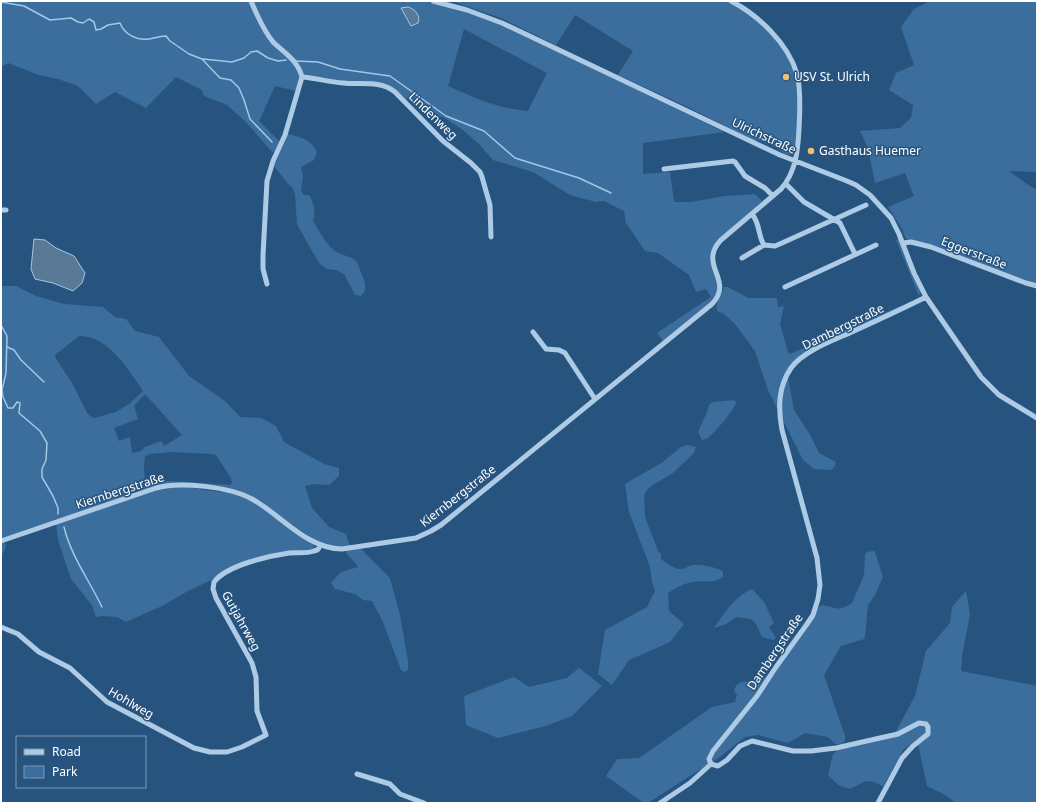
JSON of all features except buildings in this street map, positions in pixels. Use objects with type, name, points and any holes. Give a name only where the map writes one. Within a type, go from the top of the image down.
[{"type":"street","points":[[251,1],[270,38],[299,67],[302,77],[285,135],[273,161],[267,181],[263,255],[263,269],[267,284]]},
{"type":"street","name":"Ulrichstraße","points":[[433,1],[467,10],[509,26],[795,161],[856,185],[870,195],[891,218],[903,243],[914,273],[926,297],[975,370],[986,384],[999,395],[1037,418]]},
{"type":"street","name":"Kiernbergstraße","points":[[1,541],[156,488],[174,485],[213,488],[252,499],[320,545],[334,549],[406,541],[424,536],[453,515],[715,301],[718,297],[720,288],[719,280],[712,261],[713,252],[721,240],[786,184],[792,173],[799,142],[800,126],[798,80],[794,66],[782,45],[761,22],[746,9],[731,1]]},
{"type":"street","name":"Lindenweg","points":[[302,77],[346,83],[381,85],[395,92],[443,141],[480,172],[490,205],[491,237]]},
{"type":"street","points":[[664,169],[733,161],[745,176],[765,188],[773,196]]},
{"type":"street","points":[[786,184],[804,202],[835,220],[842,226],[855,254]]},
{"type":"street","points":[[742,258],[764,245],[775,246],[866,205]]},
{"type":"street","points":[[752,214],[756,219],[764,245]]},
{"type":"street","name":"Eggerstraße","points":[[903,243],[911,242],[931,247],[1037,286]]},
{"type":"street","points":[[785,287],[876,245]]},
{"type":"street","name":"Dambergstraße","points":[[711,764],[709,759],[710,755],[757,696],[807,624],[814,611],[819,593],[820,576],[817,558],[780,418],[779,404],[781,391],[788,374],[798,361],[815,350],[926,297]]},
{"type":"street","points":[[533,332],[546,349],[559,350],[565,353],[595,399]]},
{"type":"street","name":"Gutjahrweg","points":[[266,735],[257,711],[255,670],[216,598],[212,589],[213,585],[219,576],[241,566],[289,553],[314,551],[319,549],[320,545]]},
{"type":"street","name":"Hohlweg","points":[[1,627],[18,634],[39,652],[70,668],[107,702],[194,748],[210,752],[227,752],[242,747],[266,735]]},
{"type":"street","points":[[660,803],[690,783],[711,764],[718,766],[722,764],[740,746],[752,741],[793,751],[811,751],[836,748],[898,734],[919,723],[926,724],[928,727],[928,734],[913,746],[902,758],[878,803]]},
{"type":"street","points":[[357,774],[390,784],[400,794],[424,803]]},
{"type":"green space","points":[[1,1],[423,1],[465,12],[505,26],[724,132],[643,143],[643,174],[670,172],[674,202],[691,202],[725,196],[755,194],[763,202],[721,238],[712,249],[710,259],[716,278],[718,291],[713,300],[663,341],[657,333],[711,297],[706,289],[696,292],[689,275],[658,253],[645,251],[626,223],[624,211],[604,201],[596,202],[570,195],[533,172],[493,160],[479,144],[463,130],[443,117],[427,114],[389,86],[327,80],[303,75],[296,91],[275,86],[259,121],[281,143],[276,151],[272,152],[246,122],[227,105],[204,96],[202,90],[176,77],[146,108],[115,92],[96,104],[78,86],[58,79],[39,75],[8,63],[1,67]],"holes":[[[464,29],[547,73],[528,111],[507,108],[477,99],[448,86]]]},
{"type":"green space","points":[[451,1],[726,1],[755,18],[775,38],[790,62],[795,79],[798,100],[798,122],[795,152],[791,155],[787,154],[774,146],[753,140],[690,108],[618,75],[633,51],[575,15],[556,45],[501,18]]},
{"type":"green space","points":[[930,1],[1037,1],[1037,172],[1009,171],[1037,190],[1037,284],[906,239],[901,227],[888,207],[914,196],[905,173],[875,183],[868,148],[860,131],[900,128],[911,118],[913,105],[889,90],[896,73],[914,65],[901,27],[914,9]]},
{"type":"green space","points":[[287,134],[308,141],[317,152],[314,160],[301,167],[303,176],[301,191],[304,195],[309,195],[311,198],[314,211],[313,221],[331,248],[357,262],[365,283],[365,291],[361,296],[355,295],[344,274],[336,270],[327,269],[320,264],[297,224],[295,194],[293,188],[274,166]]},
{"type":"green space","points":[[899,239],[921,292],[919,296],[896,240]]},
{"type":"green space","points":[[1,286],[16,286],[36,296],[64,304],[103,307],[115,317],[126,319],[135,331],[159,337],[189,376],[225,401],[240,417],[261,418],[276,426],[284,442],[324,464],[339,468],[339,476],[329,485],[315,484],[305,486],[312,508],[329,527],[346,534],[349,544],[361,549],[390,578],[400,615],[408,661],[408,670],[404,672],[401,670],[383,622],[372,601],[363,600],[355,594],[335,589],[331,583],[341,572],[358,567],[344,548],[327,546],[312,538],[250,496],[189,484],[143,490],[141,488],[137,488],[133,494],[167,487],[185,487],[234,494],[250,500],[313,543],[314,546],[313,549],[310,550],[251,561],[188,591],[162,606],[126,622],[117,617],[96,617],[92,605],[71,579],[58,540],[56,524],[4,542],[6,546],[1,558]],"holes":[[[79,336],[90,337],[108,347],[117,355],[143,391],[129,404],[116,412],[95,418],[91,417],[87,413],[72,383],[55,357],[56,354]],[[145,394],[182,435],[164,446],[161,441],[145,447],[141,451],[132,453],[130,437],[119,441],[114,428],[138,419],[134,406]],[[173,452],[216,455],[231,478],[232,483],[230,485],[170,481],[145,484],[145,456],[150,454]]]},
{"type":"green space","points":[[724,287],[728,287],[748,298],[777,298],[778,307],[784,306],[780,324],[788,352],[790,354],[912,301],[817,347],[787,372],[794,410],[809,433],[819,453],[836,462],[835,466],[831,470],[814,469],[803,460],[768,390],[755,351],[735,324],[723,313],[718,312],[717,303]]},
{"type":"green space","points":[[734,400],[736,402],[735,406],[724,421],[708,438],[702,440],[698,432],[709,405],[713,402]]},
{"type":"green space","points":[[687,445],[696,447],[694,453],[673,473],[651,486],[646,491],[644,497],[645,517],[658,551],[661,554],[661,559],[678,569],[696,565],[714,568],[723,572],[723,577],[715,581],[688,583],[668,593],[669,611],[684,624],[670,642],[629,660],[612,685],[598,674],[605,630],[647,607],[655,591],[650,567],[629,512],[625,484],[663,462],[681,447]]},
{"type":"green space","points":[[867,552],[875,552],[883,577],[875,595],[868,605],[864,639],[841,646],[824,675],[845,736],[845,741],[841,744],[835,744],[828,737],[805,733],[788,743],[758,735],[745,737],[721,756],[648,803],[644,803],[606,776],[617,759],[639,758],[712,707],[735,702],[737,695],[734,691],[738,684],[760,680],[769,674],[817,608],[822,605],[834,608],[844,608],[852,603],[864,575],[865,555]]},
{"type":"green space","points":[[752,589],[764,602],[774,623],[769,627],[776,638],[773,640],[762,637],[756,624],[751,619],[736,617],[726,624],[714,628],[735,601],[740,596]]},
{"type":"green space","points":[[966,591],[970,614],[962,656],[961,671],[1037,686],[1037,803],[956,803],[945,795],[927,786],[917,739],[903,750],[883,787],[870,781],[850,789],[838,785],[828,775],[833,754],[839,749],[870,743],[894,735],[915,696],[926,651],[950,623],[952,607]]},
{"type":"green space","points":[[579,668],[602,686],[572,716],[546,726],[498,738],[466,725],[464,696],[514,677],[529,687],[567,678]]},
{"type":"shaded area","points":[[408,7],[415,11],[419,18],[418,23],[411,26],[401,8]]},
{"type":"shaded area","points":[[34,239],[45,240],[56,248],[74,256],[85,273],[82,283],[73,291],[53,283],[35,279],[31,269]]},
{"type":"waterway","points":[[1,2],[24,6],[50,20],[71,18],[83,23],[89,19],[94,22],[96,30],[108,25],[120,23],[128,33],[136,38],[149,39],[166,36],[170,41],[189,54],[202,59],[220,78],[231,80],[239,88],[250,119],[272,142]]},
{"type":"waterway","points":[[203,59],[232,62],[244,58],[251,52],[257,51],[268,58],[278,61],[286,60]]},
{"type":"waterway","points":[[296,61],[318,62],[340,69],[390,76],[446,116],[484,131],[515,158],[579,178],[611,193]]},
{"type":"waterway","points":[[1,325],[7,336],[6,373],[2,390],[3,397],[8,408],[13,408],[17,402],[20,403],[19,413],[40,431],[47,443],[46,460],[42,469],[42,477],[53,496],[58,508],[58,514]]},
{"type":"waterway","points":[[7,347],[14,350],[21,360],[44,382]]},
{"type":"waterway","points":[[64,527],[71,548],[102,607]]},
{"type":"place","name":"USV St. Ulrich","points":[[786,77]]},
{"type":"place","name":"Gasthaus Huemer","points":[[811,151]]}]
